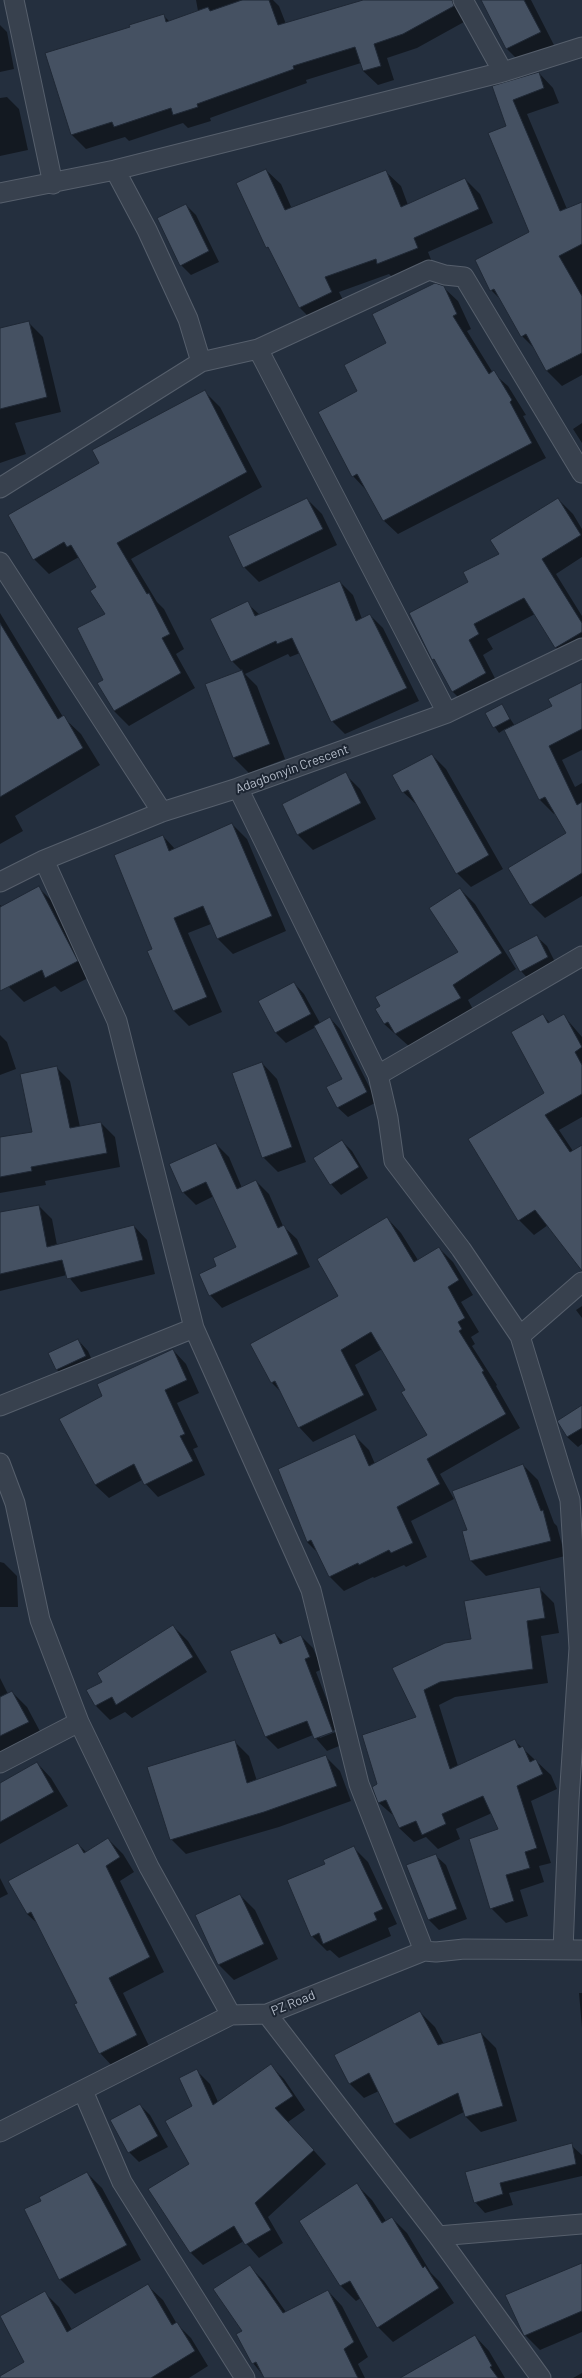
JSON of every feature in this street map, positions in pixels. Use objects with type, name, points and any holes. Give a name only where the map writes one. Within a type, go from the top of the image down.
[{"type":"street","points":[[14,0],[53,184]]},
{"type":"street","points":[[463,0],[503,72]]},
{"type":"street","points":[[0,193],[53,184],[115,170],[503,72],[582,47]]},
{"type":"street","points":[[115,170],[147,230],[188,319],[201,362]]},
{"type":"street","points":[[0,488],[201,362],[258,349],[429,270],[445,275],[464,276],[582,472]]},
{"type":"street","points":[[258,349],[447,713]]},
{"type":"street","points":[[0,562],[162,812]]},
{"type":"street","name":"Adagbonyin Crescent","points":[[0,882],[44,860],[162,812],[238,788],[447,713],[582,648]]},
{"type":"street","points":[[238,788],[378,1075],[388,1118],[394,1161],[461,1249],[520,1336],[570,1500],[579,1648],[569,1800],[563,1950]]},
{"type":"street","points":[[44,860],[117,1021],[194,1328],[311,1590],[359,1784],[424,1951]]},
{"type":"street","points":[[378,1075],[582,956]]},
{"type":"street","points":[[520,1336],[582,1282]]},
{"type":"street","points":[[0,1406],[194,1328]]},
{"type":"street","points":[[0,1463],[15,1503],[40,1620],[79,1722],[149,1867],[231,2015]]},
{"type":"street","points":[[0,1763],[79,1722]]},
{"type":"street","name":"PZ Road","points":[[0,2132],[231,2015],[267,2014],[424,1951],[436,1952],[464,1948],[582,1950]]},
{"type":"street","points":[[267,2014],[438,2236],[541,2378]]},
{"type":"street","points":[[83,2091],[122,2182],[245,2378]]},
{"type":"street","points":[[438,2236],[582,2224]]},
{"type":"building","points":[[242,0],[269,0],[278,25],[363,0],[452,0],[454,6],[403,34],[374,44],[381,66],[363,71],[355,47],[293,66],[294,69],[197,104],[198,107],[173,115],[171,108],[114,127],[112,122],[71,135],[45,53],[130,27],[129,25],[164,14],[166,22],[208,7],[210,11]]},
{"type":"building","points":[[481,0],[524,0],[541,32],[506,49]]},
{"type":"building","points":[[539,72],[544,88],[513,100],[560,211],[582,202],[582,244],[559,256],[582,296],[582,353],[546,371],[526,334],[521,337],[494,289],[490,291],[475,260],[529,232],[488,133],[506,126],[492,86]]},
{"type":"building","points":[[266,169],[285,210],[386,170],[401,207],[465,178],[479,209],[414,238],[418,248],[377,264],[376,259],[325,277],[332,292],[299,308],[268,247],[266,248],[236,183]]},
{"type":"building","points":[[186,204],[209,251],[180,266],[157,218]]},
{"type":"building","points":[[435,283],[444,286],[457,314],[453,316],[489,374],[494,370],[512,400],[510,402],[532,443],[383,521],[357,474],[352,477],[318,412],[357,391],[344,365],[386,343],[372,314]]},
{"type":"building","points":[[29,321],[47,397],[0,409],[0,328]]},
{"type":"building","points":[[205,390],[247,472],[117,543],[147,594],[149,593],[170,634],[162,638],[181,673],[114,711],[97,683],[103,680],[77,628],[105,614],[90,591],[96,587],[71,545],[67,547],[64,542],[33,560],[8,515],[99,463],[92,450]]},
{"type":"building","points":[[307,498],[323,529],[243,568],[228,536]]},
{"type":"building","points":[[558,498],[581,535],[542,559],[582,623],[582,632],[555,648],[524,598],[474,624],[479,634],[469,640],[486,673],[452,692],[434,659],[432,660],[409,613],[468,582],[463,572],[499,554],[490,540]]},
{"type":"building","points":[[340,581],[356,621],[370,614],[407,688],[331,722],[292,638],[277,644],[276,641],[231,662],[210,619],[248,601],[255,616]]},
{"type":"building","points":[[0,623],[58,719],[64,715],[83,748],[0,797]]},
{"type":"building","points":[[242,670],[270,744],[233,758],[205,684]]},
{"type":"building","points":[[582,682],[582,729],[549,746],[577,805],[582,802],[582,873],[530,905],[508,868],[566,833],[545,797],[539,800],[504,730],[552,706],[548,699]]},
{"type":"building","points":[[502,704],[510,719],[493,728],[485,713]]},
{"type":"building","points":[[432,754],[489,855],[456,874],[408,790],[402,793],[392,775]]},
{"type":"building","points":[[346,772],[361,803],[297,835],[282,804]]},
{"type":"building","points":[[232,823],[272,916],[217,939],[203,906],[174,918],[207,997],[173,1011],[147,951],[152,949],[114,855],[163,835],[169,851]]},
{"type":"building","points":[[39,886],[78,961],[45,978],[42,970],[0,991],[0,907]]},
{"type":"building","points":[[460,888],[502,953],[453,985],[461,998],[395,1034],[388,1022],[384,1024],[375,1009],[380,1006],[375,997],[458,952],[429,908]]},
{"type":"building","points":[[537,935],[548,957],[520,972],[508,950]]},
{"type":"building","points":[[294,982],[311,1014],[275,1033],[258,1001]]},
{"type":"building","points":[[543,1014],[548,1023],[564,1014],[582,1047],[575,1052],[582,1065],[582,1094],[545,1115],[570,1152],[582,1145],[582,1271],[535,1210],[518,1221],[468,1139],[544,1093],[511,1032]]},
{"type":"building","points":[[330,1017],[367,1092],[337,1108],[326,1087],[342,1079],[314,1026]]},
{"type":"building","points":[[262,1062],[292,1147],[262,1158],[232,1073]]},
{"type":"building","points":[[57,1066],[70,1128],[101,1122],[107,1153],[31,1167],[32,1171],[0,1177],[0,1137],[32,1132],[20,1074]]},
{"type":"building","points":[[342,1140],[359,1167],[330,1185],[313,1158]]},
{"type":"building","points":[[216,1143],[237,1189],[256,1180],[278,1228],[284,1225],[298,1254],[209,1296],[199,1274],[216,1266],[213,1258],[236,1247],[206,1182],[182,1193],[169,1164]]},
{"type":"building","points":[[39,1205],[47,1247],[134,1225],[143,1260],[67,1279],[62,1260],[0,1274],[0,1212]]},
{"type":"building","points":[[387,1217],[414,1262],[439,1247],[459,1280],[448,1287],[465,1318],[458,1322],[462,1329],[459,1331],[484,1371],[482,1372],[506,1414],[427,1459],[440,1484],[397,1507],[413,1543],[391,1553],[389,1550],[359,1565],[358,1563],[329,1577],[311,1540],[307,1542],[278,1469],[355,1434],[369,1466],[427,1435],[401,1392],[405,1390],[371,1332],[341,1350],[364,1395],[298,1428],[275,1381],[271,1383],[250,1344],[338,1296],[317,1259]]},
{"type":"building","points":[[78,1339],[86,1356],[56,1370],[48,1353]]},
{"type":"building","points":[[173,1349],[187,1380],[165,1390],[185,1434],[180,1436],[193,1461],[144,1485],[134,1464],[95,1485],[59,1419],[102,1396],[97,1384]]},
{"type":"building","points":[[582,1405],[582,1428],[567,1437],[557,1421]]},
{"type":"building","points":[[523,1464],[541,1511],[543,1510],[551,1541],[470,1561],[462,1531],[467,1530],[452,1491]]},
{"type":"building","points":[[540,1587],[545,1618],[527,1621],[533,1669],[440,1682],[424,1690],[450,1769],[515,1739],[519,1748],[523,1746],[530,1762],[536,1759],[543,1774],[517,1786],[537,1848],[525,1852],[530,1868],[506,1875],[514,1901],[490,1909],[469,1839],[498,1829],[483,1796],[442,1814],[446,1824],[422,1835],[416,1821],[399,1828],[386,1800],[378,1803],[372,1787],[377,1784],[362,1735],[416,1717],[392,1668],[445,1643],[471,1639],[464,1601]]},
{"type":"building","points":[[173,1625],[193,1657],[116,1705],[112,1697],[95,1706],[86,1690],[102,1682],[97,1673]]},
{"type":"building","points":[[275,1633],[280,1644],[301,1635],[310,1657],[305,1659],[333,1732],[314,1739],[307,1721],[265,1737],[230,1651]]},
{"type":"building","points":[[12,1691],[29,1722],[0,1736],[0,1697]]},
{"type":"building","points":[[235,1740],[247,1783],[326,1755],[337,1786],[264,1812],[170,1840],[147,1767]]},
{"type":"building","points":[[37,1762],[54,1792],[0,1822],[0,1783]]},
{"type":"building","points":[[108,1838],[120,1857],[106,1866],[150,1957],[109,1978],[137,2035],[99,2054],[74,2004],[77,2003],[31,1912],[27,1914],[8,1881],[78,1843],[84,1853]]},
{"type":"building","points":[[354,1846],[383,1909],[374,1913],[377,1920],[323,1944],[319,1933],[311,1937],[287,1880],[325,1864],[323,1860]]},
{"type":"building","points":[[436,1854],[457,1909],[428,1920],[406,1865]]},
{"type":"building","points":[[240,1894],[264,1944],[218,1965],[195,1915]]},
{"type":"building","points":[[420,2011],[438,2045],[481,2032],[503,2106],[465,2117],[458,2093],[394,2124],[369,2073],[349,2084],[334,2055]]},
{"type":"building","points":[[271,2064],[293,2096],[275,2108],[314,2150],[255,2203],[271,2230],[245,2245],[234,2226],[190,2253],[148,2189],[189,2164],[165,2121],[192,2106],[179,2078],[197,2069],[213,2105]]},
{"type":"building","points":[[140,2104],[158,2136],[128,2153],[110,2120]]},
{"type":"building","points":[[572,2143],[576,2164],[500,2183],[503,2194],[474,2203],[465,2172]]},
{"type":"building","points":[[87,2172],[127,2245],[59,2280],[24,2209],[41,2201],[39,2197]]},
{"type":"building","points":[[357,2183],[382,2223],[392,2217],[423,2268],[425,2266],[439,2288],[377,2328],[350,2281],[340,2286],[299,2221]]},
{"type":"building","points":[[582,2263],[582,2311],[524,2336],[505,2295]]},
{"type":"building","points":[[250,2265],[283,2313],[328,2290],[354,2342],[344,2349],[358,2378],[264,2378],[256,2362],[252,2364],[236,2334],[242,2331],[213,2289]]},
{"type":"building","points":[[148,2284],[172,2325],[177,2322],[195,2351],[151,2378],[0,2378],[0,2376],[24,2362],[0,2316],[45,2291],[67,2332]]},
{"type":"building","points":[[475,2335],[492,2366],[490,2367],[498,2378],[400,2378]]}]
